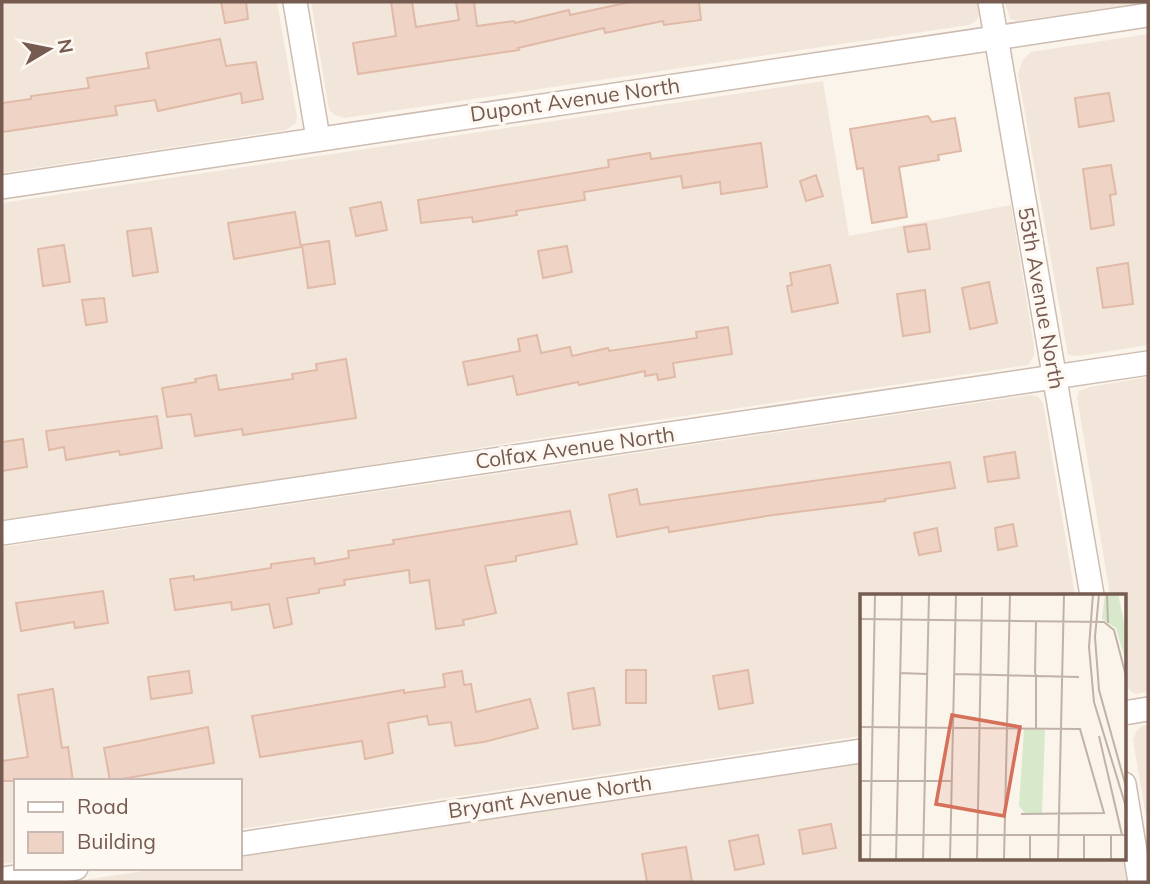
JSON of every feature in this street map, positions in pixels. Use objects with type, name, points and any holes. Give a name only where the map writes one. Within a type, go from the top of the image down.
[{"type":"street","points":[[295,2],[317,138]]},
{"type":"street","name":"55th Avenue North","points":[[990,2],[1092,594]]},
{"type":"street","name":"Dupont Avenue North","points":[[2,187],[1148,15]]},
{"type":"street","name":"Colfax Avenue North","points":[[2,533],[1148,363]]},
{"type":"street","points":[[1126,713],[1148,709]]},
{"type":"street","name":"Bryant Avenue North","points":[[242,844],[860,751]]},
{"type":"street","points":[[1126,796],[1140,882]]},
{"type":"street","points":[[2,879],[63,870]]},
{"type":"shaded area","points":[[2,2],[277,2],[296,123],[286,130],[2,173]]},
{"type":"shaded area","points":[[311,2],[977,2],[979,15],[976,21],[969,25],[345,118],[329,110]]},
{"type":"shaded area","points":[[1005,2],[1147,2],[1018,21],[1010,19]]},
{"type":"shaded area","points":[[1148,34],[1148,345],[1079,356],[1068,355],[1018,74],[1023,60],[1031,52]]},
{"type":"shaded area","points":[[823,81],[849,236],[1011,205],[1034,346],[1034,356],[1028,365],[2,520],[2,203]]},
{"type":"shaded area","points":[[1148,377],[1148,692],[1137,694],[1131,692],[1126,685],[1126,594],[1110,594],[1077,397],[1079,391]]},
{"type":"shaded area","points":[[1030,395],[1038,397],[1043,403],[1075,594],[860,594],[860,736],[242,829],[242,779],[14,779],[14,862],[2,864],[2,547]]},
{"type":"shaded area","points":[[1148,725],[1148,828],[1133,740],[1137,730]]},
{"type":"shaded area","points":[[860,764],[860,860],[1123,860],[1127,882],[70,882],[151,870],[242,870],[242,857]]},
{"type":"building","points":[[221,2],[246,2],[248,19],[225,23]]},
{"type":"building","points":[[391,2],[412,2],[416,27],[459,20],[456,2],[474,2],[477,26],[515,23],[569,10],[570,15],[630,2],[699,2],[701,20],[664,25],[663,21],[605,33],[604,28],[518,48],[519,50],[358,74],[353,43],[396,36]]},
{"type":"building","points":[[220,39],[226,66],[256,62],[263,99],[242,103],[241,93],[158,111],[155,100],[115,106],[117,115],[2,132],[2,103],[89,88],[87,78],[149,68],[146,53]]},
{"type":"building","points":[[1109,93],[1114,121],[1079,127],[1075,98]]},
{"type":"building","points":[[928,116],[932,122],[955,118],[961,151],[938,155],[939,160],[899,167],[907,217],[872,223],[863,168],[857,169],[850,129]]},
{"type":"building","points":[[761,143],[767,187],[721,194],[720,182],[683,188],[681,176],[584,192],[585,200],[516,211],[517,215],[473,222],[472,217],[421,223],[418,200],[609,167],[608,160],[650,153],[651,159]]},
{"type":"building","points":[[1111,165],[1116,194],[1110,195],[1114,225],[1091,229],[1083,169]]},
{"type":"building","points":[[816,175],[823,196],[806,201],[800,181]]},
{"type":"building","points":[[381,202],[387,230],[356,236],[350,208]]},
{"type":"building","points":[[295,212],[301,247],[234,259],[228,223]]},
{"type":"building","points":[[926,224],[930,249],[908,252],[904,227]]},
{"type":"building","points":[[151,228],[158,272],[133,276],[127,231]]},
{"type":"building","points":[[329,241],[335,284],[308,288],[302,245]]},
{"type":"building","points":[[64,245],[70,282],[43,286],[38,249]]},
{"type":"building","points":[[567,246],[572,272],[543,278],[538,251]]},
{"type":"building","points":[[1128,263],[1133,304],[1103,308],[1097,268]]},
{"type":"building","points":[[830,265],[838,303],[792,312],[787,286],[792,285],[790,273]]},
{"type":"building","points":[[989,282],[997,323],[970,329],[962,288]]},
{"type":"building","points":[[925,290],[930,332],[903,336],[897,294]]},
{"type":"building","points":[[104,298],[107,322],[86,325],[82,300]]},
{"type":"building","points":[[728,327],[732,354],[673,363],[675,377],[658,380],[657,374],[645,376],[645,371],[517,395],[513,376],[468,385],[463,362],[520,351],[518,339],[537,335],[541,353],[570,347],[572,356],[608,348],[609,351],[697,338],[696,332]]},
{"type":"building","points":[[346,359],[356,418],[243,435],[242,429],[195,436],[191,414],[167,417],[162,388],[196,382],[195,379],[216,375],[219,390],[293,379],[292,374],[317,370],[316,364]]},
{"type":"building","points":[[157,416],[162,448],[120,455],[119,451],[66,460],[64,447],[49,450],[46,431]]},
{"type":"building","points":[[23,439],[27,467],[2,471],[2,442]]},
{"type":"building","points":[[1015,452],[1019,478],[988,482],[984,457]]},
{"type":"building","points":[[950,462],[955,488],[885,501],[669,532],[668,527],[617,537],[609,495],[637,489],[640,505]]},
{"type":"building","points":[[570,511],[577,544],[516,556],[516,561],[485,566],[496,613],[463,620],[464,625],[436,629],[429,580],[410,583],[409,570],[344,580],[345,585],[319,589],[319,593],[287,598],[292,624],[274,628],[269,604],[232,610],[231,602],[175,610],[170,579],[194,576],[194,580],[314,558],[315,564],[349,558],[348,551],[394,544],[393,540]]},
{"type":"building","points":[[1013,524],[1017,546],[998,550],[995,528]]},
{"type":"building","points":[[937,528],[941,551],[919,555],[914,533]]},
{"type":"building","points":[[103,591],[108,623],[75,628],[74,622],[21,631],[16,603]]},
{"type":"building","points":[[626,670],[646,670],[646,703],[626,703]]},
{"type":"building","points":[[748,670],[753,703],[719,709],[713,676]]},
{"type":"building","points":[[189,671],[192,693],[151,699],[148,677]]},
{"type":"building","points":[[462,671],[464,685],[471,684],[476,712],[530,699],[538,728],[484,742],[455,746],[451,722],[429,725],[427,716],[388,723],[393,753],[365,759],[362,741],[260,757],[252,716],[404,690],[404,693],[445,687],[443,674]]},
{"type":"building","points":[[594,688],[600,725],[573,729],[568,693]]},
{"type":"building","points":[[53,689],[62,748],[68,747],[73,779],[2,781],[2,761],[28,757],[18,695]]},
{"type":"building","points":[[208,727],[214,763],[110,779],[104,748]]},
{"type":"building","points":[[831,824],[836,848],[803,854],[799,830]]},
{"type":"building","points":[[758,835],[764,864],[735,870],[729,841]]},
{"type":"building","points":[[686,847],[692,882],[647,882],[642,854]]}]
